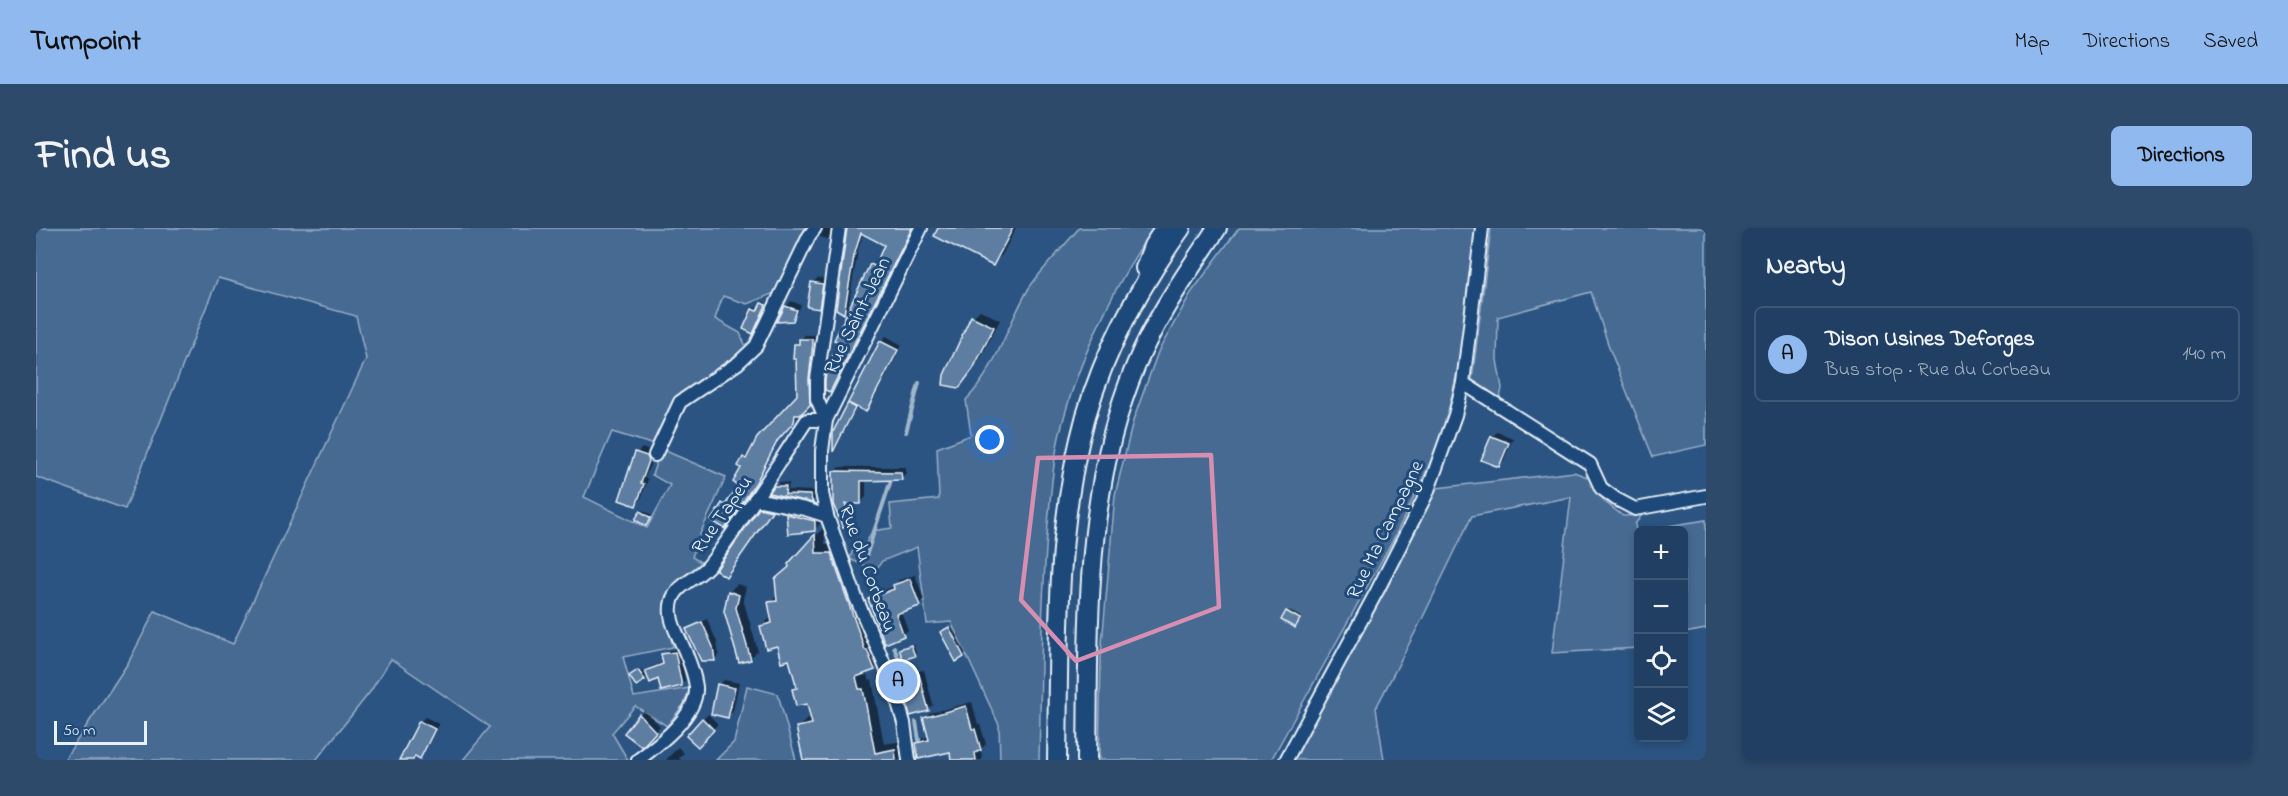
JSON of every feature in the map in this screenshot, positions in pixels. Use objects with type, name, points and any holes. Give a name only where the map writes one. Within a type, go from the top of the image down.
[{"type":"highway","points":[[1130,312],[1153,246],[1165,228]]},
{"type":"highway","points":[[1057,760],[1060,598],[1064,536],[1080,438],[1108,357],[1160,257],[1182,228]]},
{"type":"highway","points":[[1087,760],[1092,543],[1098,493],[1107,456],[1119,410],[1136,365],[1160,315],[1217,228]]},
{"type":"street","points":[[655,455],[680,402],[738,363],[756,346],[815,228]]},
{"type":"street","points":[[826,420],[818,399],[817,379],[839,228]]},
{"type":"street","name":"Rue Saint-Jean","points":[[826,420],[921,228]]},
{"type":"street","name":"Rue Ma Campagne","points":[[1286,760],[1427,493],[1455,415],[1463,383],[1482,228]]},
{"type":"street","points":[[1463,383],[1590,464],[1601,488],[1635,509],[1706,496]]},
{"type":"street","name":"Rue Tapeu","points":[[638,760],[666,738],[684,718],[695,695],[696,689],[689,660],[672,624],[670,611],[672,599],[676,592],[708,567],[807,420],[826,420]]},
{"type":"street","name":"Rue du Corbeau","points":[[826,420],[822,451],[822,493],[827,516],[856,598],[892,682],[904,723],[909,760]]},
{"type":"street","points":[[755,500],[805,509],[827,516]]},
{"type":"highlighted area","points":[[1211,455],[1219,607],[1076,661],[1021,600],[1038,458]]},
{"type":"shaded area","points":[[36,228],[805,228],[777,292],[747,304],[723,296],[715,319],[740,333],[746,347],[676,402],[652,444],[612,432],[584,497],[647,528],[670,485],[652,475],[661,449],[726,477],[692,557],[702,563],[677,582],[665,597],[665,616],[673,647],[623,657],[634,697],[690,688],[684,704],[667,726],[635,706],[612,733],[628,760],[463,760],[490,727],[391,659],[370,692],[316,760],[64,760],[128,663],[155,611],[233,644],[366,359],[356,316],[218,278],[125,509],[36,477]]},
{"type":"shaded area","points":[[1079,228],[1154,228],[1125,273],[1099,324],[1077,378],[1058,441],[1046,553],[1039,760],[1000,760],[999,725],[951,622],[927,624],[917,547],[882,561],[875,571],[850,559],[854,546],[865,545],[872,531],[892,528],[890,504],[939,499],[937,448],[971,435],[966,400],[977,388],[994,360],[1029,288]]},
{"type":"shaded area","points":[[1239,228],[1476,228],[1458,368],[1445,426],[1427,470],[1392,542],[1271,760],[1099,760],[1101,655],[1115,495],[1133,421],[1158,352],[1191,293]]},
{"type":"shaded area","points":[[1491,228],[1706,228],[1706,445],[1653,457],[1610,350],[1591,292],[1498,317],[1497,360],[1502,388],[1500,398],[1472,380]]},
{"type":"shaded area","points":[[1574,472],[1590,478],[1605,502],[1623,516],[1642,515],[1634,526],[1634,648],[1552,653],[1571,497],[1472,516],[1376,708],[1384,760],[1289,760],[1385,591],[1437,488]]},
{"type":"shaded area","points":[[1706,520],[1706,629],[1688,632],[1688,526],[1668,526]]},
{"type":"shaded area","points":[[747,686],[778,694],[796,760],[716,760],[734,742]]},
{"type":"building","points":[[847,228],[912,228],[830,392],[825,390],[825,380],[827,368],[839,342],[834,340],[870,264],[875,266],[884,245],[861,233],[854,256],[844,314],[836,309]]},
{"type":"building","points":[[938,228],[1013,228],[993,266],[934,236]]},
{"type":"building","points":[[811,282],[823,284],[819,309],[807,307]]},
{"type":"building","points":[[761,303],[766,305],[753,334],[743,329],[752,309],[757,311]]},
{"type":"building","points":[[785,306],[797,310],[793,321],[777,322]]},
{"type":"building","points":[[971,316],[994,327],[973,369],[959,388],[943,385],[944,375]]},
{"type":"building","points":[[799,339],[812,339],[813,343],[809,379],[810,405],[800,415],[795,415],[794,422],[778,440],[755,484],[725,529],[711,520],[722,503],[725,505],[738,486],[733,482],[741,468],[738,466],[743,457],[746,459],[757,438],[797,395],[796,359],[793,359],[794,344],[799,344]]},
{"type":"building","points":[[880,341],[898,350],[866,412],[848,403],[855,408],[833,452],[833,432]]},
{"type":"building","points":[[1491,436],[1509,443],[1499,467],[1481,460]]},
{"type":"building","points":[[635,452],[647,456],[649,461],[636,506],[619,500]]},
{"type":"building","points":[[833,471],[901,472],[902,480],[861,481],[861,504],[845,504],[852,525],[843,528],[833,504]]},
{"type":"building","points":[[774,486],[786,486],[785,494],[810,495],[813,503],[769,493]]},
{"type":"building","points":[[759,508],[772,511],[726,577],[716,570]]},
{"type":"building","points":[[640,511],[651,518],[646,526],[635,520]]},
{"type":"building","points":[[786,514],[815,521],[815,531],[788,534]]},
{"type":"building","points":[[815,534],[816,553],[831,553],[865,650],[875,670],[856,677],[859,689],[863,689],[875,753],[895,749],[896,760],[803,760],[796,727],[812,724],[807,704],[796,706],[792,689],[797,688],[789,660],[781,662],[777,646],[766,649],[760,626],[772,623],[768,602],[777,601],[775,579],[789,567],[788,564]]},
{"type":"building","points":[[910,579],[920,606],[896,614],[904,636],[885,644],[868,599],[894,589],[893,585]]},
{"type":"building","points":[[728,591],[739,595],[736,608],[751,660],[739,663],[724,611]]},
{"type":"building","points":[[1286,611],[1300,619],[1295,628],[1281,620]]},
{"type":"building","points":[[702,622],[713,647],[715,661],[701,661],[686,629]]},
{"type":"building","points":[[949,627],[964,657],[956,662],[940,632]]},
{"type":"building","points":[[911,645],[915,656],[903,660],[899,649]]},
{"type":"building","points":[[675,652],[682,686],[661,691],[658,679],[650,683],[645,671],[663,664],[661,654]]},
{"type":"building","points":[[638,670],[645,680],[636,686],[629,676]]},
{"type":"building","points":[[919,674],[929,711],[910,716],[901,679]]},
{"type":"building","points":[[717,684],[735,688],[728,718],[711,714]]},
{"type":"building","points":[[966,706],[981,750],[975,753],[976,760],[951,760],[950,752],[918,759],[916,743],[929,740],[923,718]]},
{"type":"building","points":[[639,714],[656,732],[642,747],[624,733]]},
{"type":"building","points":[[702,718],[714,730],[698,747],[686,736]]},
{"type":"building","points":[[419,721],[435,729],[420,759],[415,756],[413,760],[399,760]]},
{"type":"waterway","points":[[906,432],[919,383]]},
{"type":"waterway","points":[[865,559],[892,477]]},
{"type":"waterway","points":[[894,647],[905,675]]},
{"type":"waterway","points":[[916,722],[919,740]]},
{"type":"place","name":"Dison Usines Deforges","points":[[898,681]]}]
